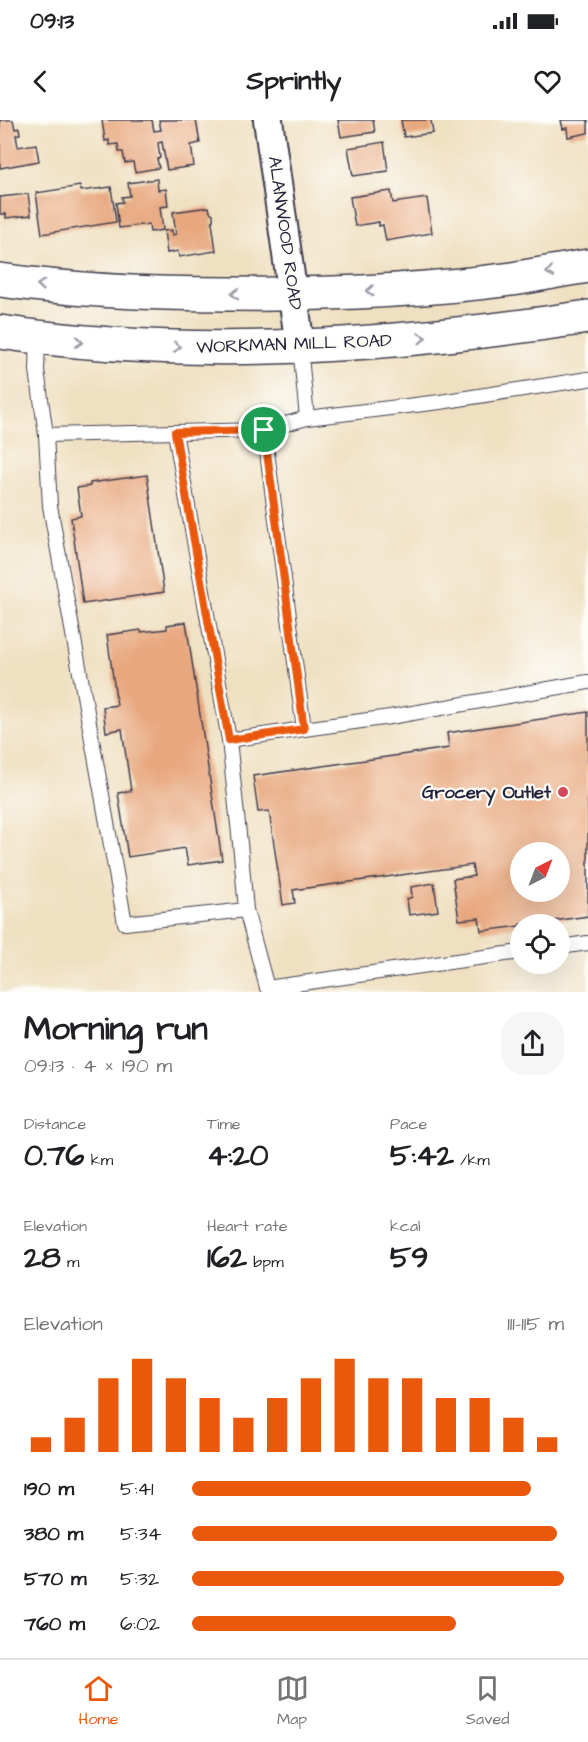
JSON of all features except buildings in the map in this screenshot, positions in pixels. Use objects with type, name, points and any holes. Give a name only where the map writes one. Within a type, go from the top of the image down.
[{"type":"main road","points":[[0,280],[152,294],[294,295],[512,279],[588,266]]},
{"type":"main road","name":"WORKMAN MILL ROAD","points":[[0,332],[38,338],[118,345],[207,348],[300,346],[414,339],[588,317]]},
{"type":"street","name":"ALANWOOD ROAD","points":[[268,120],[300,346]]},
{"type":"lane","points":[[38,338],[37,370],[46,435],[50,506],[125,923],[246,910]]},
{"type":"lane","points":[[300,346],[307,418]]},
{"type":"lane","points":[[46,435],[264,430],[307,418],[440,402],[588,380]]},
{"type":"lane","points":[[264,430],[304,729]]},
{"type":"lane","points":[[175,432],[229,740],[246,910],[267,988],[510,953]]},
{"type":"lane","points":[[229,740],[390,717],[588,682]]},
{"type":"lane","points":[[570,946],[588,943]]},
{"type":"place","name":"Grocery Outlet","points":[[563,792]]},
{"type":"route","points":[[264,430],[304,729],[229,740],[175,432],[264,430]]}]
